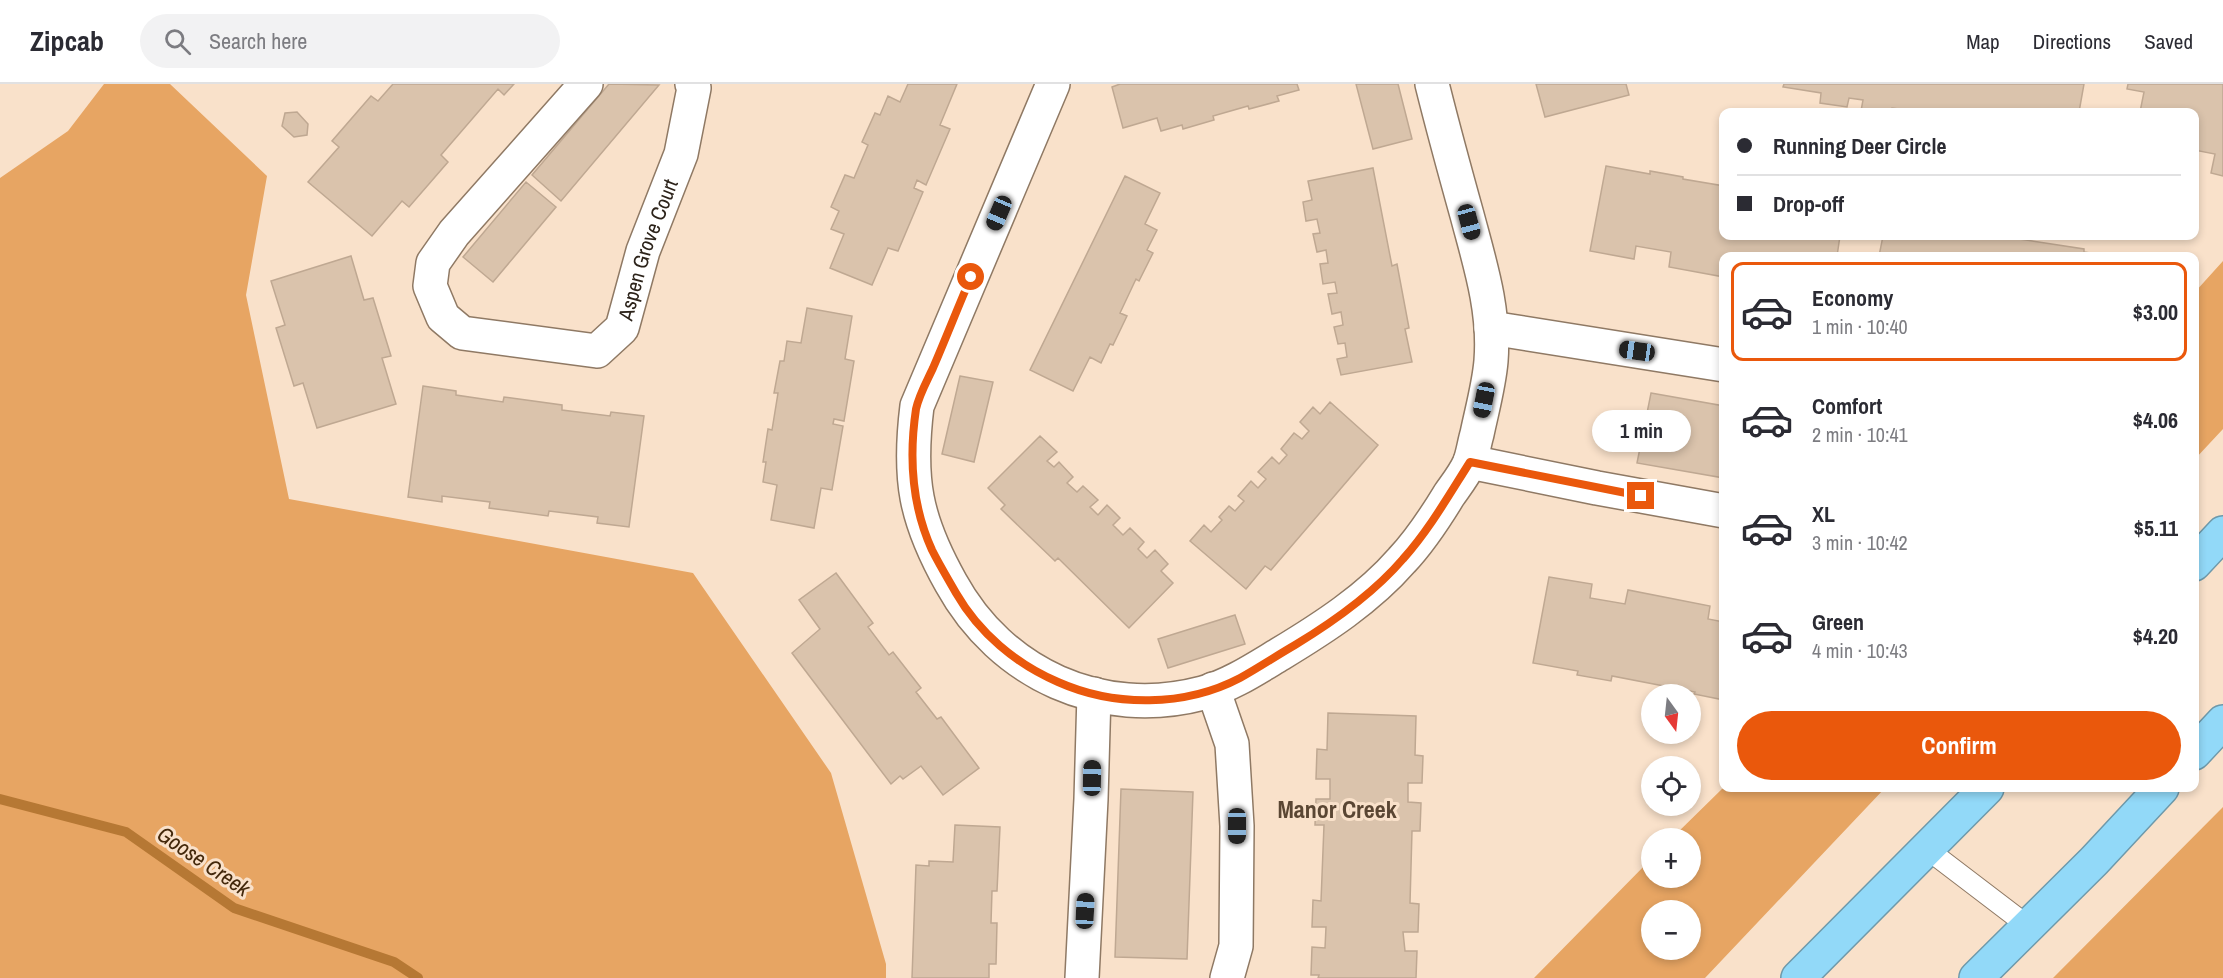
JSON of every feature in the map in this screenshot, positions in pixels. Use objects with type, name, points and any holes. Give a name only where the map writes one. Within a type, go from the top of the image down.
[{"type":"highway","points":[[2199,558],[2223,532]]},
{"type":"highway","points":[[2199,748],[2223,722]]},
{"type":"highway","points":[[1797,978],[1983,792]]},
{"type":"highway","points":[[1976,978],[2094,861],[2158,792]]},
{"type":"street","name":"Aspen Grove Court","points":[[586,84],[454,233],[433,263],[430,286],[443,317],[462,333],[597,351],[622,328],[643,251],[681,153],[694,88],[692,84]]},
{"type":"street","points":[[1053,84],[917,406],[912,446],[915,495],[932,549],[972,618],[1000,647],[1035,672],[1077,691],[1119,700],[1162,700],[1213,689],[1238,679],[1325,626],[1372,589],[1402,561],[1428,528],[1470,462],[1491,362],[1491,328],[1487,291],[1432,84]]},
{"type":"street","points":[[1491,328],[1719,364]]},
{"type":"street","points":[[1470,462],[1719,510]]},
{"type":"street","points":[[1213,689],[1232,744],[1237,826],[1236,946],[1227,978]]},
{"type":"street","points":[[1082,978],[1094,694]]},
{"type":"lane","points":[[1927,849],[2028,926]]},
{"type":"shaded area","points":[[104,84],[170,84],[267,176],[246,295],[289,499],[693,573],[831,773],[886,964],[886,978],[0,978],[0,178],[68,131]]},
{"type":"shaded area","points":[[2223,261],[2223,429],[2199,455],[2199,288]]},
{"type":"shaded area","points":[[1719,792],[1881,792],[1705,978],[1534,978],[1641,869],[1641,888],[1701,888],[1701,828],[1682,828],[1694,816],[1701,816],[1701,810]]},
{"type":"shaded area","points":[[2223,807],[2223,978],[2053,978],[2054,977]]},
{"type":"building","points":[[393,84],[514,84],[504,95],[498,89],[441,155],[448,162],[409,207],[402,201],[372,236],[308,182],[339,147],[332,141],[371,96],[378,101]]},
{"type":"building","points":[[609,84],[659,85],[561,201],[532,175]]},
{"type":"building","points":[[908,84],[957,84],[940,125],[950,129],[926,185],[917,180],[914,188],[923,192],[898,251],[888,248],[872,285],[830,268],[844,234],[831,229],[839,211],[831,207],[845,175],[854,178],[868,145],[862,142],[875,113],[880,115],[888,96],[900,102]]},
{"type":"building","points":[[1120,84],[1297,84],[1299,90],[1277,96],[1279,101],[1249,109],[1248,106],[1213,116],[1214,120],[1183,129],[1182,125],[1161,131],[1157,118],[1123,128],[1112,87]]},
{"type":"building","points":[[1356,84],[1398,84],[1412,139],[1373,149]]},
{"type":"building","points":[[1536,84],[1626,84],[1629,95],[1545,117]]},
{"type":"building","points":[[1784,84],[2084,84],[2080,108],[1862,108],[1863,100],[1849,98],[1847,107],[1820,103],[1821,93],[1783,87]]},
{"type":"building","points":[[2128,84],[2223,84],[2223,176],[2211,173],[2215,154],[2199,151],[2199,108],[2141,108],[2144,92],[2127,89]]},
{"type":"building","points":[[297,112],[308,124],[307,135],[294,137],[282,126],[285,113]]},
{"type":"building","points":[[1606,166],[1650,174],[1650,171],[1719,185],[1719,240],[1839,240],[1838,252],[1719,252],[1719,276],[1669,267],[1671,252],[1636,246],[1634,259],[1590,251]]},
{"type":"building","points":[[1373,168],[1392,266],[1397,264],[1409,328],[1405,329],[1412,362],[1341,375],[1337,359],[1347,357],[1345,343],[1338,344],[1334,327],[1343,325],[1341,312],[1332,314],[1328,294],[1337,293],[1335,282],[1323,284],[1320,264],[1328,263],[1326,250],[1317,252],[1313,234],[1320,233],[1317,219],[1306,221],[1303,202],[1312,200],[1308,181]]},
{"type":"building","points":[[1125,176],[1160,193],[1145,224],[1157,230],[1147,250],[1153,253],[1139,281],[1136,279],[1120,313],[1127,316],[1113,345],[1110,344],[1101,363],[1090,357],[1073,391],[1030,370]]},
{"type":"building","points":[[526,182],[556,207],[493,282],[463,257]]},
{"type":"building","points":[[1882,240],[2026,240],[2084,249],[2084,252],[1880,252]]},
{"type":"building","points":[[351,256],[364,300],[373,298],[391,356],[382,358],[396,404],[317,428],[303,383],[294,386],[276,328],[285,325],[271,281]]},
{"type":"building","points":[[807,308],[852,316],[845,359],[854,361],[844,421],[834,419],[833,424],[843,426],[832,490],[821,488],[814,528],[771,520],[777,485],[763,482],[766,462],[763,462],[768,429],[772,430],[778,393],[774,393],[780,361],[784,361],[787,341],[801,343]]},
{"type":"building","points":[[960,376],[993,382],[974,462],[942,454]]},
{"type":"building","points":[[423,386],[456,391],[456,395],[503,402],[504,397],[562,405],[562,410],[610,416],[611,412],[644,416],[629,527],[597,523],[598,517],[549,511],[548,516],[489,508],[490,502],[442,496],[442,502],[408,497]]},
{"type":"building","points":[[1651,393],[1719,405],[1719,477],[1637,463]]},
{"type":"building","points":[[1330,402],[1378,445],[1271,570],[1265,566],[1246,589],[1190,541],[1204,525],[1211,532],[1222,520],[1219,517],[1229,506],[1235,511],[1244,501],[1238,496],[1251,481],[1258,488],[1266,479],[1258,472],[1272,457],[1279,464],[1287,455],[1281,449],[1294,433],[1302,439],[1309,431],[1300,422],[1313,407],[1320,414]]},
{"type":"building","points":[[1040,436],[1057,452],[1047,461],[1054,467],[1059,462],[1073,477],[1067,483],[1077,492],[1083,486],[1098,500],[1090,507],[1098,515],[1107,505],[1120,518],[1113,525],[1123,535],[1130,528],[1144,542],[1138,549],[1147,558],[1155,550],[1168,564],[1161,571],[1173,583],[1129,628],[1058,558],[1055,561],[1001,509],[1005,505],[988,488]]},
{"type":"building","points":[[836,573],[873,623],[868,627],[889,655],[893,652],[921,688],[916,692],[937,719],[941,717],[979,768],[943,795],[921,766],[903,779],[900,776],[891,784],[792,653],[820,629],[799,600]]},
{"type":"building","points":[[1549,577],[1592,584],[1590,598],[1625,604],[1628,590],[1710,606],[1708,619],[1719,621],[1719,699],[1701,695],[1701,684],[1654,684],[1612,676],[1611,681],[1577,675],[1578,671],[1533,663]]},
{"type":"building","points":[[1235,615],[1245,644],[1168,668],[1158,639]]},
{"type":"building","points":[[1328,713],[1416,716],[1415,755],[1423,756],[1422,783],[1408,783],[1408,802],[1421,803],[1420,831],[1412,831],[1410,903],[1419,904],[1418,932],[1403,932],[1405,951],[1417,951],[1416,978],[1318,978],[1319,975],[1311,975],[1312,947],[1325,948],[1326,927],[1312,927],[1313,900],[1321,901],[1324,825],[1315,825],[1316,799],[1330,799],[1330,779],[1316,779],[1317,749],[1327,750]]},
{"type":"building","points":[[1121,789],[1193,792],[1187,959],[1115,957]]},
{"type":"building","points":[[955,825],[1000,827],[997,891],[992,891],[991,923],[997,923],[996,964],[989,964],[989,978],[912,978],[916,865],[929,866],[929,861],[953,862]]},
{"type":"waterway","name":"Goose Creek","points":[[0,799],[126,832],[234,908],[394,962],[418,978]]},
{"type":"district","name":"Manor Creek","points":[[1337,809]]},
{"type":"route","points":[[971,277],[917,406],[912,446],[915,495],[932,549],[972,618],[1000,647],[1035,672],[1077,691],[1119,700],[1162,700],[1204,692],[1238,679],[1325,626],[1372,589],[1402,561],[1434,520],[1470,462],[1641,496]]}]
